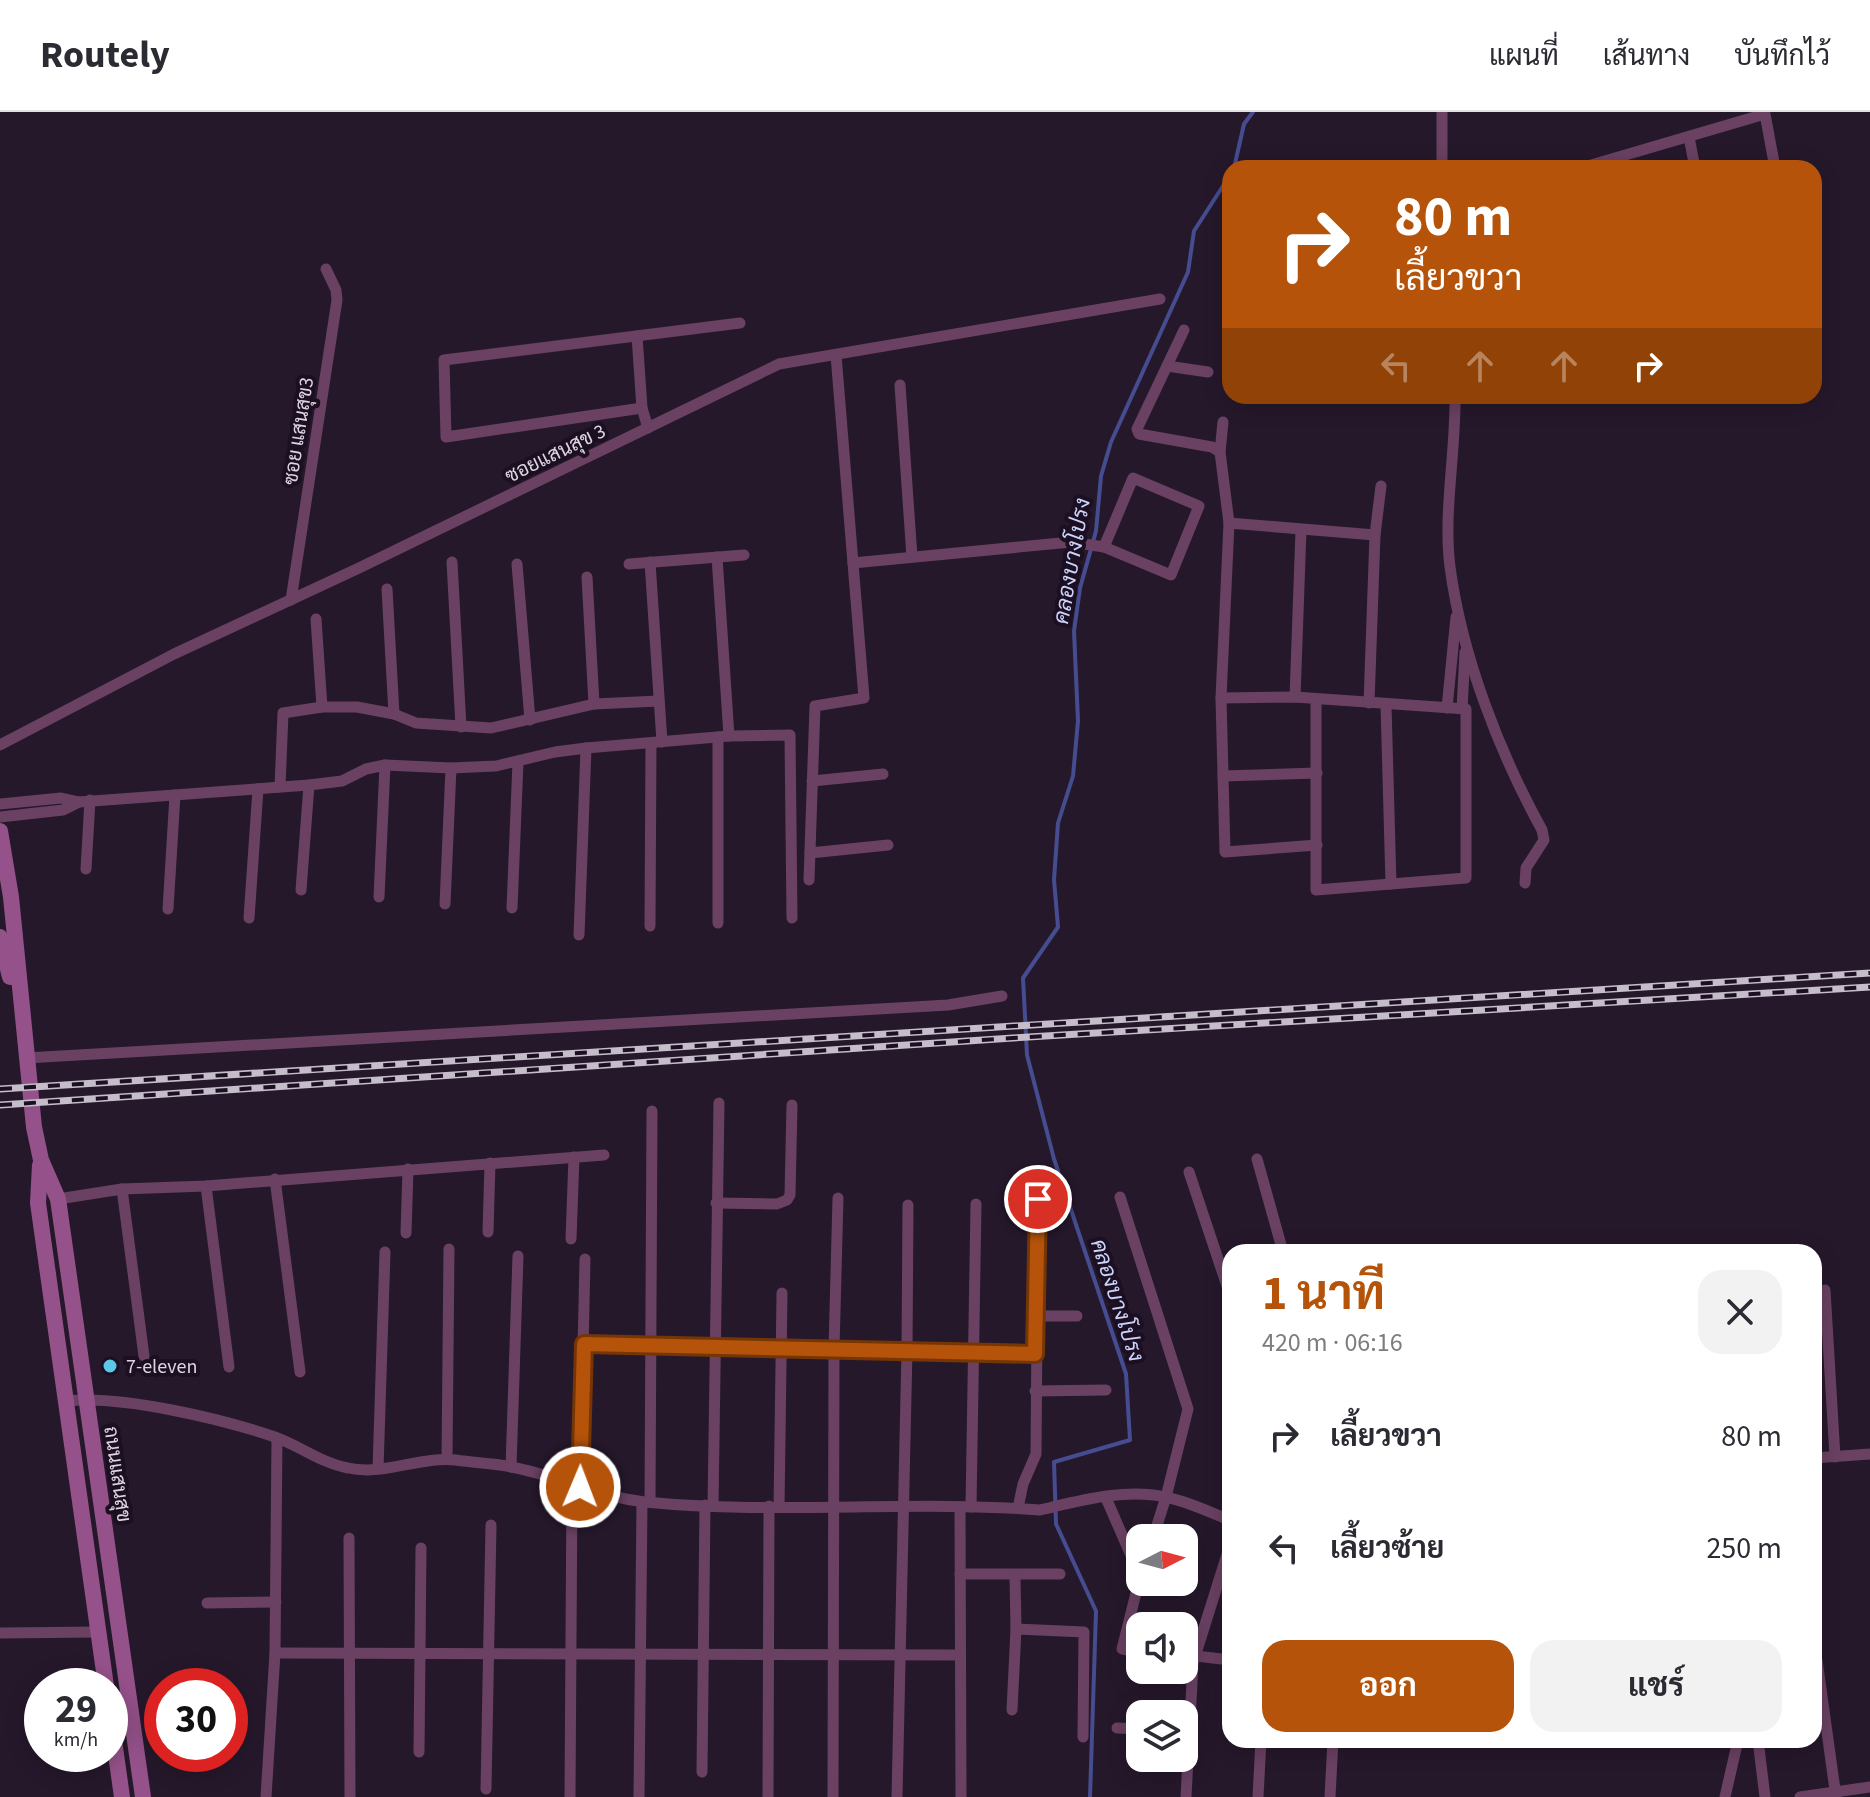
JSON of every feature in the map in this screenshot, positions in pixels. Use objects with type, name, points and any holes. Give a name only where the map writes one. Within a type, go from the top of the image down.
[{"type":"main road","name":"ถนนแสนสุข","points":[[0,831],[11,897],[26,1058],[41,1160],[38,1203],[104,1668]]},
{"type":"main road","name":"ถนนแสนสุข","points":[[0,937],[25,1033]]},
{"type":"main road","name":"ถนนแสนสุข","points":[[41,1160],[58,1199],[143,1797]]},
{"type":"main road","points":[[118,1772],[122,1797]]},
{"type":"street","points":[[1442,112],[1442,160]]},
{"type":"street","points":[[1626,160],[1765,114],[1774,160]]},
{"type":"street","points":[[1689,137],[1693,160]]},
{"type":"street","name":"ซอย แสนสุข3","points":[[291,600],[337,300],[336,290],[326,269]]},
{"type":"street","name":"ซอยแสนสุข 3","points":[[0,745],[174,654],[779,364],[1160,299]]},
{"type":"street","points":[[642,408],[446,437],[444,360],[740,323]]},
{"type":"street","points":[[1184,330],[1137,429],[1139,434],[1212,447],[1220,452]]},
{"type":"street","points":[[637,336],[642,408],[648,428]]},
{"type":"street","points":[[809,880],[815,706],[864,698],[836,355]]},
{"type":"street","points":[[1167,366],[1208,372]]},
{"type":"street","points":[[900,385],[912,557]]},
{"type":"street","points":[[1455,404],[1450,566],[1465,640],[1484,703],[1542,830],[1544,840],[1526,868],[1525,883]]},
{"type":"street","points":[[1223,422],[1220,452],[1229,523],[1221,698],[1225,852],[1317,845]]},
{"type":"street","points":[[853,563],[1071,542],[1102,547],[1171,575],[1199,506],[1133,478],[1102,547]]},
{"type":"street","points":[[1369,703],[1375,535],[1381,486]]},
{"type":"street","points":[[1229,523],[1375,535]]},
{"type":"street","points":[[1295,697],[1301,530]]},
{"type":"street","points":[[629,564],[744,555]]},
{"type":"street","points":[[717,557],[723,736],[718,923]]},
{"type":"street","points":[[452,562],[461,727]]},
{"type":"street","points":[[650,562],[659,701],[650,926]]},
{"type":"street","points":[[517,564],[530,720]]},
{"type":"street","points":[[587,577],[594,704]]},
{"type":"street","points":[[387,589],[394,714]]},
{"type":"street","points":[[1447,708],[1457,603]]},
{"type":"street","points":[[316,619],[322,707]]},
{"type":"street","points":[[1462,709],[1465,640]]},
{"type":"street","points":[[1221,698],[1295,697],[1466,709],[1466,878],[1316,890],[1316,699]]},
{"type":"street","points":[[280,787],[283,713],[322,707],[357,707],[394,714],[416,723],[491,728],[594,704],[659,701]]},
{"type":"street","points":[[1386,705],[1391,884]]},
{"type":"street","points":[[0,804],[309,785],[342,781],[366,769],[385,765],[451,768],[496,766],[586,748],[723,736],[790,735],[792,918]]},
{"type":"street","points":[[579,935],[586,748]]},
{"type":"street","points":[[512,908],[518,762]]},
{"type":"street","points":[[379,897],[385,765]]},
{"type":"street","points":[[445,904],[451,768]]},
{"type":"street","points":[[1223,776],[1317,773]]},
{"type":"street","points":[[812,781],[883,774]]},
{"type":"street","points":[[301,890],[309,785]]},
{"type":"street","points":[[249,918],[258,789]]},
{"type":"street","points":[[168,909],[175,795]]},
{"type":"street","points":[[0,817],[63,810],[85,801]]},
{"type":"street","points":[[85,801],[86,869]]},
{"type":"street","points":[[810,853],[888,845]]},
{"type":"street","points":[[26,1058],[933,1006],[1002,996]]},
{"type":"street","points":[[702,1772],[719,1103]]},
{"type":"street","points":[[716,1203],[777,1204],[787,1200],[790,1195],[792,1105]]},
{"type":"street","points":[[639,1797],[652,1111]]},
{"type":"street","points":[[58,1199],[122,1189],[206,1186],[604,1155]]},
{"type":"street","points":[[571,1239],[574,1157]]},
{"type":"street","points":[[1257,1159],[1281,1244]]},
{"type":"street","points":[[488,1232],[490,1163]]},
{"type":"street","points":[[406,1233],[408,1169]]},
{"type":"street","points":[[1189,1172],[1222,1271]]},
{"type":"street","points":[[275,1179],[300,1372]]},
{"type":"street","points":[[206,1186],[229,1367]]},
{"type":"street","points":[[122,1189],[144,1356]]},
{"type":"street","points":[[1120,1197],[1188,1409],[1157,1524]]},
{"type":"street","points":[[833,1797],[834,1349],[838,1198]]},
{"type":"street","points":[[1018,1508],[1023,1484],[1036,1454],[1038,1199]]},
{"type":"street","points":[[961,1797],[960,1574],[973,1351],[976,1204]]},
{"type":"street","points":[[897,1797],[908,1205]]},
{"type":"street","points":[[447,1459],[449,1249]]},
{"type":"street","points":[[378,1469],[385,1252]]},
{"type":"street","points":[[511,1467],[518,1256]]},
{"type":"street","points":[[570,1797],[569,1654],[584,1344],[585,1259]]},
{"type":"street","points":[[1825,1290],[1835,1457]]},
{"type":"street","points":[[768,1797],[769,1655],[782,1293]]},
{"type":"street","points":[[1036,1316],[1077,1316]]},
{"type":"street","points":[[584,1344],[1035,1354]]},
{"type":"street","points":[[1035,1391],[1106,1390]]},
{"type":"street","points":[[67,1401],[88,1399],[153,1407],[277,1438],[349,1469],[378,1469],[447,1459],[511,1467],[646,1502],[709,1506],[1040,1510],[1139,1494],[1166,1497],[1222,1517]]},
{"type":"street","points":[[266,1797],[275,1653],[277,1438]]},
{"type":"street","points":[[1822,1458],[1870,1454]]},
{"type":"street","points":[[1106,1498],[1126,1544]]},
{"type":"street","points":[[486,1789],[491,1525]]},
{"type":"street","points":[[349,1538],[350,1797]]},
{"type":"street","points":[[419,1752],[421,1548]]},
{"type":"street","points":[[1198,1639],[1222,1569]]},
{"type":"street","points":[[960,1574],[1060,1574]]},
{"type":"street","points":[[1012,1710],[1015,1576]]},
{"type":"street","points":[[207,1603],[276,1602]]},
{"type":"street","points":[[1016,1629],[1084,1632],[1083,1737]]},
{"type":"street","points":[[0,1633],[99,1632]]},
{"type":"street","points":[[1126,1633],[1122,1649],[1126,1650]]},
{"type":"street","points":[[275,1653],[960,1655]]},
{"type":"street","points":[[1198,1660],[1222,1660]]},
{"type":"street","points":[[1822,1695],[1836,1794]]},
{"type":"street","points":[[1117,1728],[1126,1728]]},
{"type":"street","points":[[1258,1797],[1261,1748]]},
{"type":"street","points":[[1330,1797],[1333,1748]]},
{"type":"street","points":[[1725,1797],[1736,1748]]},
{"type":"street","points":[[1759,1748],[1765,1797]]},
{"type":"street","points":[[1186,1772],[1186,1797]]},
{"type":"street","points":[[1800,1797],[1870,1787]]},
{"type":"waterway","name":"คลองบางโปรง","points":[[1236,160],[1244,124],[1253,112]]},
{"type":"waterway","name":"คลองบางโปรง","points":[[1090,1797],[1096,1611],[1056,1524],[1054,1462],[1130,1440],[1126,1374],[1054,1159],[1027,1055],[1023,978],[1058,927],[1054,880],[1058,823],[1073,776],[1078,721],[1074,631],[1080,588],[1096,531],[1101,476],[1111,442],[1188,272],[1194,231],[1222,187]]},
{"type":"railway","points":[[0,1089],[1870,973]]},
{"type":"railway","points":[[0,1105],[1013,1038],[1870,987]]},
{"type":"place","name":"7-eleven","points":[[110,1366]]},
{"type":"route","points":[[580,1487],[584,1344],[1035,1354],[1038,1199]]}]
